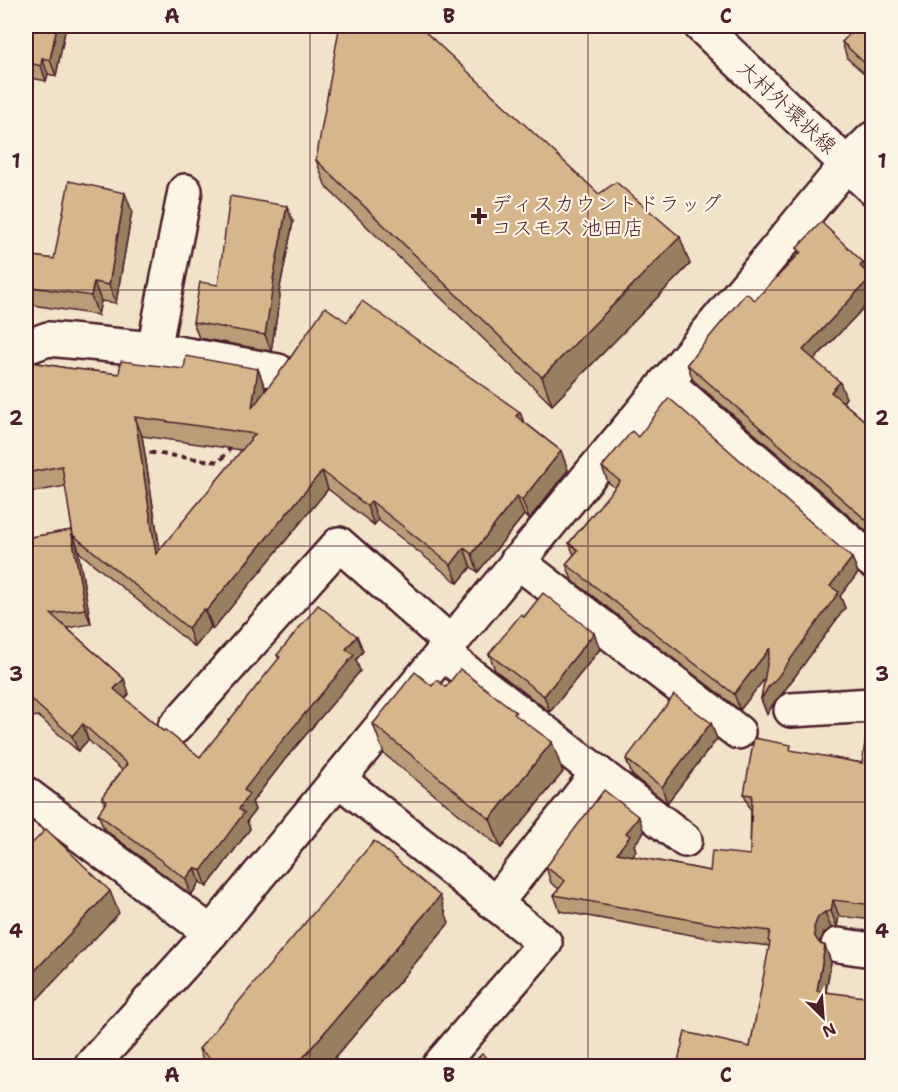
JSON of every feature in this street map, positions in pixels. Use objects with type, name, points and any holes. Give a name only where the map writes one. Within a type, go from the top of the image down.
[{"type":"street","name":"大村外環状線","points":[[701,26],[873,188]]},
{"type":"street","points":[[91,1066],[211,933],[847,164],[873,138]]},
{"type":"street","points":[[154,349],[185,190]]},
{"type":"street","points":[[26,347],[48,339],[154,349],[278,371]]},
{"type":"street","points":[[666,382],[873,561]]},
{"type":"street","points":[[175,727],[339,544],[446,648],[598,773],[685,840]]},
{"type":"street","points":[[517,561],[738,732]]},
{"type":"street","points":[[792,710],[873,705]]},
{"type":"street","points":[[495,904],[598,773]]},
{"type":"street","points":[[338,779],[545,943],[439,1066]]},
{"type":"street","points":[[26,794],[211,933]]},
{"type":"street","points":[[838,945],[873,951]]},
{"type":"path","points":[[128,449],[219,462],[240,436]]},
{"type":"building","points":[[26,26],[57,26],[50,60],[42,58],[41,66],[26,62]]},
{"type":"building","name":"ディスカウントドラッグ コスモス 池田店","points":[[341,26],[419,26],[599,194],[616,182],[680,237],[542,377],[316,160]]},
{"type":"building","points":[[857,26],[873,26],[873,71],[842,42]]},
{"type":"building","points":[[69,181],[125,193],[109,285],[94,282],[91,296],[26,286],[26,255],[54,259]]},
{"type":"building","points":[[230,196],[287,206],[265,335],[193,322],[200,282],[218,285]]},
{"type":"building","points":[[821,222],[863,262],[860,266],[871,277],[803,350],[840,382],[831,392],[873,428],[873,526],[687,364],[746,293],[755,300],[801,252],[797,248]]},
{"type":"building","points":[[362,301],[520,412],[516,416],[561,451],[522,500],[517,496],[472,554],[464,548],[451,565],[371,501],[367,506],[322,471],[206,611],[204,609],[188,628],[73,535],[62,466],[26,473],[26,361],[119,374],[121,361],[184,369],[186,356],[258,369],[252,408],[325,307],[347,322]],"holes":[[[135,417],[255,434],[156,554]]]},
{"type":"building","points":[[669,398],[852,558],[830,586],[839,592],[761,699],[770,648],[734,694],[566,564],[578,550],[569,543],[620,481],[602,467],[632,431],[638,437]]},
{"type":"building","points":[[71,530],[85,609],[51,614],[124,679],[114,689],[163,731],[165,730],[200,757],[280,657],[277,655],[318,605],[357,636],[346,649],[354,655],[244,790],[249,794],[239,809],[244,813],[201,871],[195,867],[186,879],[98,814],[107,801],[102,797],[127,764],[83,724],[72,736],[32,700],[26,701],[26,538]]},
{"type":"building","points":[[543,593],[594,633],[544,696],[489,654],[521,614],[524,617]]},
{"type":"building","points":[[460,669],[552,742],[490,819],[373,724],[415,672],[432,686],[437,680],[446,687]]},
{"type":"building","points":[[674,695],[711,723],[662,787],[626,759]]},
{"type":"building","points":[[867,729],[873,730],[873,905],[833,900],[831,911],[818,917],[814,927],[815,937],[820,944],[825,946],[817,991],[873,998],[873,1066],[677,1066],[685,1032],[750,1047],[770,942],[768,941],[770,931],[714,924],[554,895],[565,881],[546,867],[604,790],[639,817],[626,833],[630,836],[617,853],[710,871],[712,851],[750,855],[752,795],[744,794],[754,738],[791,745],[790,750],[862,763]]},
{"type":"building","points":[[46,829],[110,891],[26,980],[26,850]]},
{"type":"building","points":[[374,841],[440,896],[296,1066],[220,1066],[199,1049]]},
{"type":"building","points":[[482,1054],[496,1066],[470,1066]]},
{"type":"place","name":"ディスカウントドラッグ コスモス 池田店","points":[[479,216]]}]
